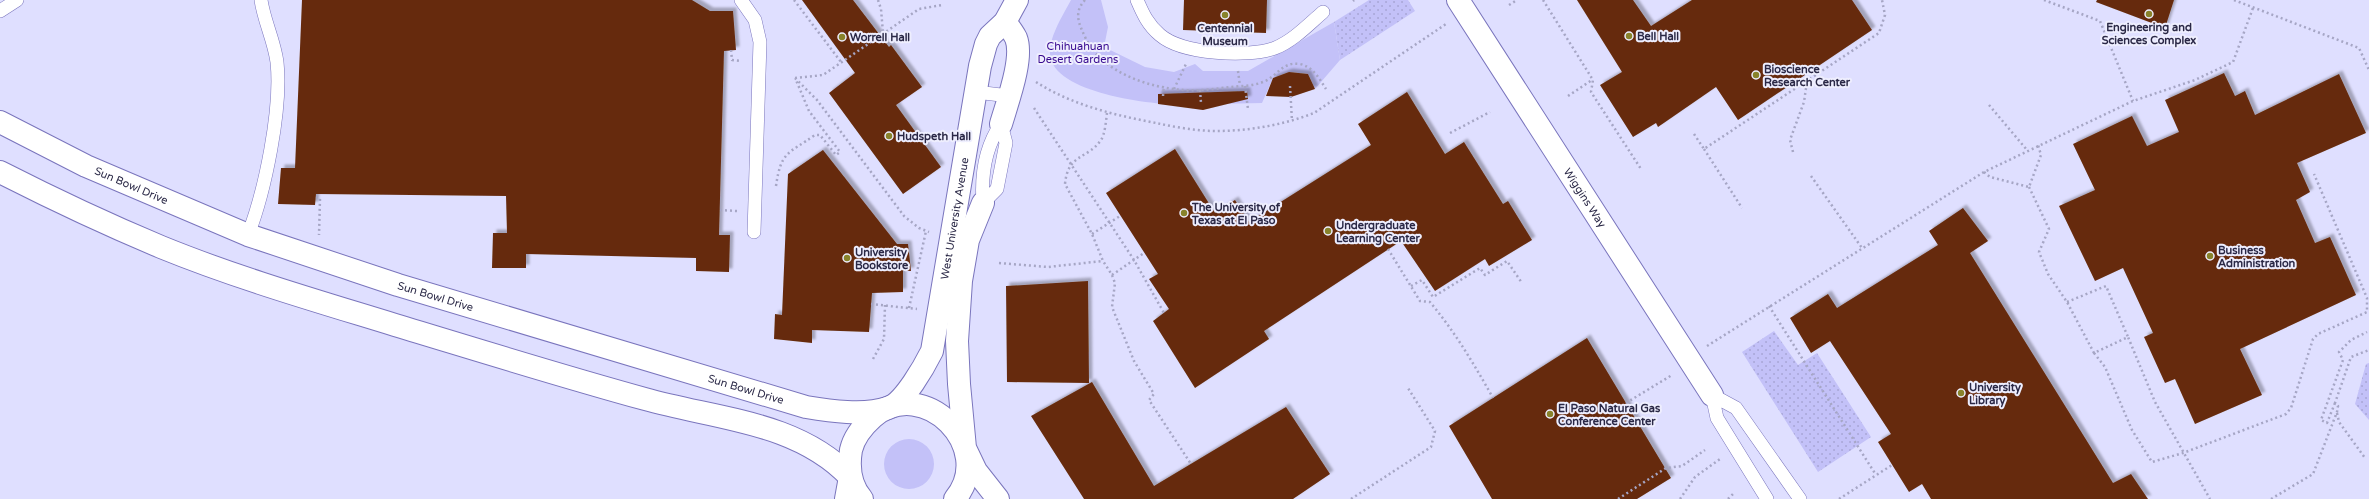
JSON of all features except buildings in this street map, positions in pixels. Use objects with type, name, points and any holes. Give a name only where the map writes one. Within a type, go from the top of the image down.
[{"type":"street","name":"West University Avenue","points":[[889,408],[918,377],[932,351],[976,92],[986,44],[990,36],[1005,22],[1017,0]]},
{"type":"street","name":"Wiggins Way","points":[[1458,0],[1712,395]]},
{"type":"street","name":"West University Avenue","points":[[1001,124],[1009,96],[1018,49],[1016,38],[1005,22]]},
{"type":"street","name":"Sun Bowl Drive","points":[[0,122],[93,169],[248,235],[398,285],[806,407],[853,412],[914,405],[928,408],[940,414],[958,434],[965,448]]},
{"type":"street","points":[[0,172],[65,206],[163,248],[222,270],[394,325],[605,388],[788,434],[825,454],[850,477],[862,499]]},
{"type":"street","name":"West University Avenue","points":[[955,499],[964,483],[967,470],[957,341],[958,310],[968,240],[983,203]]},
{"type":"street","points":[[846,499],[850,477],[852,446],[858,434],[876,414],[889,408]]},
{"type":"street","points":[[965,448],[976,471],[998,499]]},
{"type":"lane","points":[[0,11],[16,0]]},
{"type":"lane","points":[[248,235],[256,211],[266,170],[277,92],[274,48],[261,0]]},
{"type":"lane","points":[[741,0],[755,20],[760,42],[754,232]]},
{"type":"lane","points":[[1137,0],[1146,21],[1161,36],[1189,48],[1236,54],[1274,48],[1289,41],[1323,12]]},
{"type":"lane","points":[[976,92],[1009,96]]},
{"type":"lane","name":"West University Avenue","points":[[983,203],[997,188],[1006,143],[1001,124]]},
{"type":"lane","name":"Wiggins Way","points":[[1712,395],[1717,418],[1767,499]]},
{"type":"lane","name":"Wiggins Way","points":[[1712,395],[1736,408],[1800,499]]},
{"type":"path","points":[[794,0],[841,62]]},
{"type":"path","points":[[878,0],[881,9],[883,33]]},
{"type":"path","points":[[1085,0],[1079,6],[1077,18],[1090,47],[1103,61],[1126,76],[1174,89],[1200,90],[1245,86],[1264,82],[1283,66],[1300,64],[1309,67],[1326,88]]},
{"type":"path","points":[[1509,5],[1517,0]]},
{"type":"path","points":[[1543,0],[1593,80],[1591,92],[1641,169]]},
{"type":"path","points":[[1704,149],[1879,33],[1885,15],[1882,0]]},
{"type":"path","points":[[2044,0],[2100,21],[2133,101]]},
{"type":"path","points":[[2234,0],[2359,48],[2369,70]]},
{"type":"path","points":[[796,78],[823,75],[919,9],[942,5]]},
{"type":"path","points":[[1704,348],[1984,172],[2027,150],[2133,101],[2195,80],[2233,62],[2254,8]]},
{"type":"path","points":[[1030,79],[1051,92],[1108,113],[1184,128],[1215,132],[1247,130],[1292,121],[1314,113],[1334,101],[1446,24]]},
{"type":"path","points":[[731,50],[732,60],[746,62]]},
{"type":"path","points":[[1174,89],[1185,68]]},
{"type":"path","points":[[1238,72],[1240,86]]},
{"type":"path","points":[[778,168],[784,157],[815,135],[820,135],[836,155],[840,152],[810,111],[796,78]]},
{"type":"path","points":[[796,78],[816,100],[910,223],[933,233]]},
{"type":"path","points":[[1568,96],[1593,80]]},
{"type":"path","points":[[1793,152],[1790,140],[1804,102],[1807,81]]},
{"type":"path","points":[[1163,96],[1164,86]]},
{"type":"path","points":[[1245,86],[1248,109]]},
{"type":"path","points":[[1290,86],[1292,121]]},
{"type":"path","points":[[1200,90],[1201,103]]},
{"type":"path","points":[[1989,105],[2027,150]]},
{"type":"path","points":[[1034,108],[1134,260],[1164,313]]},
{"type":"path","points":[[1450,133],[1490,112]]},
{"type":"path","points":[[1108,113],[1102,139],[1070,164],[1066,172],[1066,188],[1092,234],[1103,261],[1112,275],[1115,283],[1112,307],[1134,361],[1154,394],[1149,400],[1190,464]]},
{"type":"path","points":[[1694,134],[1742,208]]},
{"type":"path","points":[[2038,145],[2041,156],[2029,187],[2049,229],[2038,252],[2048,274],[2067,302],[2094,353],[2105,367],[2132,430],[2152,462],[2183,453],[2286,414],[2291,408],[2313,339],[2318,334],[2367,312],[2367,298],[2314,174]]},
{"type":"path","points":[[1984,172],[1990,177],[2029,187]]},
{"type":"path","points":[[1811,176],[1862,248]]},
{"type":"path","points":[[316,197],[320,198],[318,238]]},
{"type":"path","points":[[720,210],[744,212]]},
{"type":"path","points":[[1092,234],[1120,216]]},
{"type":"path","points":[[871,304],[909,308],[926,231]]},
{"type":"path","points":[[1388,249],[1420,301],[1430,302],[1464,346],[1493,398]]},
{"type":"path","points":[[1112,275],[1144,253]]},
{"type":"path","points":[[1410,286],[1422,280],[1433,297],[1480,268],[1485,275],[1507,260],[1522,283]]},
{"type":"path","points":[[999,263],[1048,267],[1103,261]]},
{"type":"path","points":[[2067,302],[2106,286],[2155,402],[2210,499]]},
{"type":"path","points":[[873,359],[884,339],[885,305]]},
{"type":"path","points":[[1769,306],[1876,475]]},
{"type":"path","points":[[2367,332],[2351,340],[2339,352],[2342,360],[2320,420],[2328,423],[2352,357],[2369,350]]},
{"type":"path","points":[[2094,353],[2128,337]]},
{"type":"path","points":[[1626,403],[1674,373]]},
{"type":"path","points":[[1351,499],[1431,447],[1435,431],[1408,388]]},
{"type":"path","points":[[2272,499],[2313,474],[2337,412],[2338,406],[2335,403]]},
{"type":"path","points":[[2337,412],[2339,422],[2365,458]]},
{"type":"path","points":[[1618,499],[1666,468],[1682,466],[1705,450]]},
{"type":"path","points":[[1680,499],[1695,477],[1714,463],[1726,457]]},
{"type":"path","points":[[1839,499],[1892,465]]},
{"type":"path","points":[[1728,499],[1733,494]]},
{"type":"green space","name":"Chihuahuan Desert Gardens","points":[[1071,0],[1101,0],[1108,27],[1104,47],[1145,67],[1174,72],[1195,64],[1203,71],[1248,71],[1334,22],[1340,60],[1315,89],[1308,74],[1289,72],[1273,78],[1262,103],[1216,104],[1203,110],[1196,109],[1191,105],[1157,103],[1110,95],[1088,88],[1069,79],[1055,68],[1050,54],[1050,47],[1057,26]]},
{"type":"green space","points":[[1369,0],[1408,0],[1415,11],[1340,60],[1334,22]]},
{"type":"green space","points":[[1774,331],[1798,365],[1817,353],[1871,437],[1818,472],[1742,352]]},
{"type":"green space","points":[[2369,363],[2369,420],[2355,404],[2366,364]]},
{"type":"green space","points":[[909,439],[919,441],[927,446],[932,454],[934,464],[932,474],[927,482],[919,487],[909,489],[899,487],[891,482],[886,474],[884,464],[886,454],[891,446],[899,441]]},
{"type":"place","name":"Engineering and Sciences Complex","points":[[2149,14]]},
{"type":"place","name":"Centennial Museum","points":[[1225,15]]},
{"type":"place","name":"Bell Hall","points":[[1629,36]]},
{"type":"place","name":"Worrell Hall","points":[[842,37]]},
{"type":"place","name":"Bioscience Research Center","points":[[1756,75]]},
{"type":"place","name":"Hudspeth Hall","points":[[889,136]]},
{"type":"place","name":"The University of Texas at El Paso","points":[[1184,213]]},
{"type":"place","name":"Undergraduate Learning Center","points":[[1328,231]]},
{"type":"place","name":"Business Administration","points":[[2210,256]]},
{"type":"place","name":"University Bookstore","points":[[847,258]]},
{"type":"place","name":"University Library","points":[[1961,393]]},
{"type":"place","name":"El Paso Natural Gas Conference Center","points":[[1550,414]]}]
